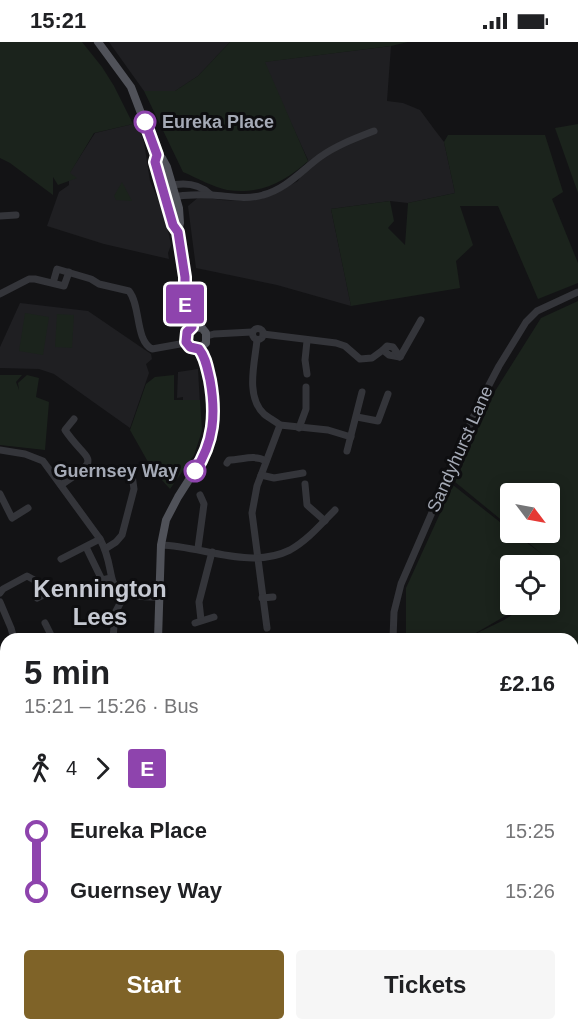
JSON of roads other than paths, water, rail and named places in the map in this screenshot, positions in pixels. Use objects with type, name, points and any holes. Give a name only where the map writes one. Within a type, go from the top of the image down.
[{"type":"main road","points":[[98,42],[131,87],[157,155],[155,162],[162,188],[173,225],[178,232]]},
{"type":"main road","points":[[157,155],[162,158],[167,167],[176,196],[180,223],[178,232],[185,277],[185,306],[192,327]]},
{"type":"main road","points":[[192,327],[202,328],[207,336],[206,343],[199,349]]},
{"type":"main road","points":[[158,633],[161,544],[166,520],[171,507],[202,460],[211,440],[214,418],[205,356],[199,349],[190,347],[185,339],[192,327]]},
{"type":"street","points":[[166,198],[210,194],[249,197],[276,190],[295,179],[324,155],[374,130]]},
{"type":"street","points":[[162,188],[191,184],[210,194]]},
{"type":"street","points":[[0,216],[16,215]]},
{"type":"street","points":[[53,283],[57,269],[99,284],[129,291],[135,303],[144,342],[149,347],[157,349],[180,344],[185,339]]},
{"type":"street","points":[[0,294],[29,279],[64,286],[69,272]]},
{"type":"street","name":"Sandyhurst Lane","points":[[393,633],[393,612],[401,584],[493,376],[531,317],[547,305],[578,292]]},
{"type":"street","points":[[207,336],[252,332],[253,337],[336,343],[345,346],[360,358],[372,358],[383,350],[389,355],[400,357],[421,320]]},
{"type":"street","points":[[260,337],[253,388],[255,399],[264,413],[280,425],[328,430],[351,437]]},
{"type":"street","points":[[307,340],[305,360],[307,374]]},
{"type":"street","points":[[299,428],[306,409],[306,387]]},
{"type":"street","points":[[347,451],[362,392]]},
{"type":"street","points":[[357,417],[377,422],[388,394]]},
{"type":"street","points":[[61,485],[84,470],[88,463],[87,454],[65,430],[74,419]]},
{"type":"street","points":[[267,628],[252,513],[261,475],[280,425]]},
{"type":"street","points":[[0,450],[40,458],[46,464],[100,539],[105,549],[111,578],[117,588],[125,594],[159,597]]},
{"type":"street","points":[[227,463],[229,460],[256,457],[266,460]]},
{"type":"street","points":[[261,475],[274,478],[303,473]]},
{"type":"street","points":[[105,549],[122,535],[134,489],[132,476]]},
{"type":"street","points":[[305,484],[307,505],[325,521]]},
{"type":"street","points":[[0,494],[12,518],[28,508]]},
{"type":"street","points":[[198,548],[204,504],[200,495]]},
{"type":"street","points":[[161,544],[256,557],[277,554],[290,550],[306,539],[335,510]]},
{"type":"street","points":[[61,559],[100,539]]},
{"type":"street","points":[[86,547],[102,580],[111,578]]},
{"type":"street","points":[[212,552],[199,603],[198,622],[214,617]]},
{"type":"street","points":[[0,593],[27,576],[36,581],[45,594],[37,598]]},
{"type":"street","points":[[113,633],[115,613],[125,594]]},
{"type":"street","points":[[262,598],[273,597]]},
{"type":"street","points":[[0,602],[12,633]]},
{"type":"street","points":[[45,623],[50,633]]},
{"type":"place","name":"Eureka Place","points":[[145,122]]},
{"type":"place","name":"Guernsey Way","points":[[195,471]]},
{"type":"district","name":"Kennington Lees","points":[[100,603]]}]
